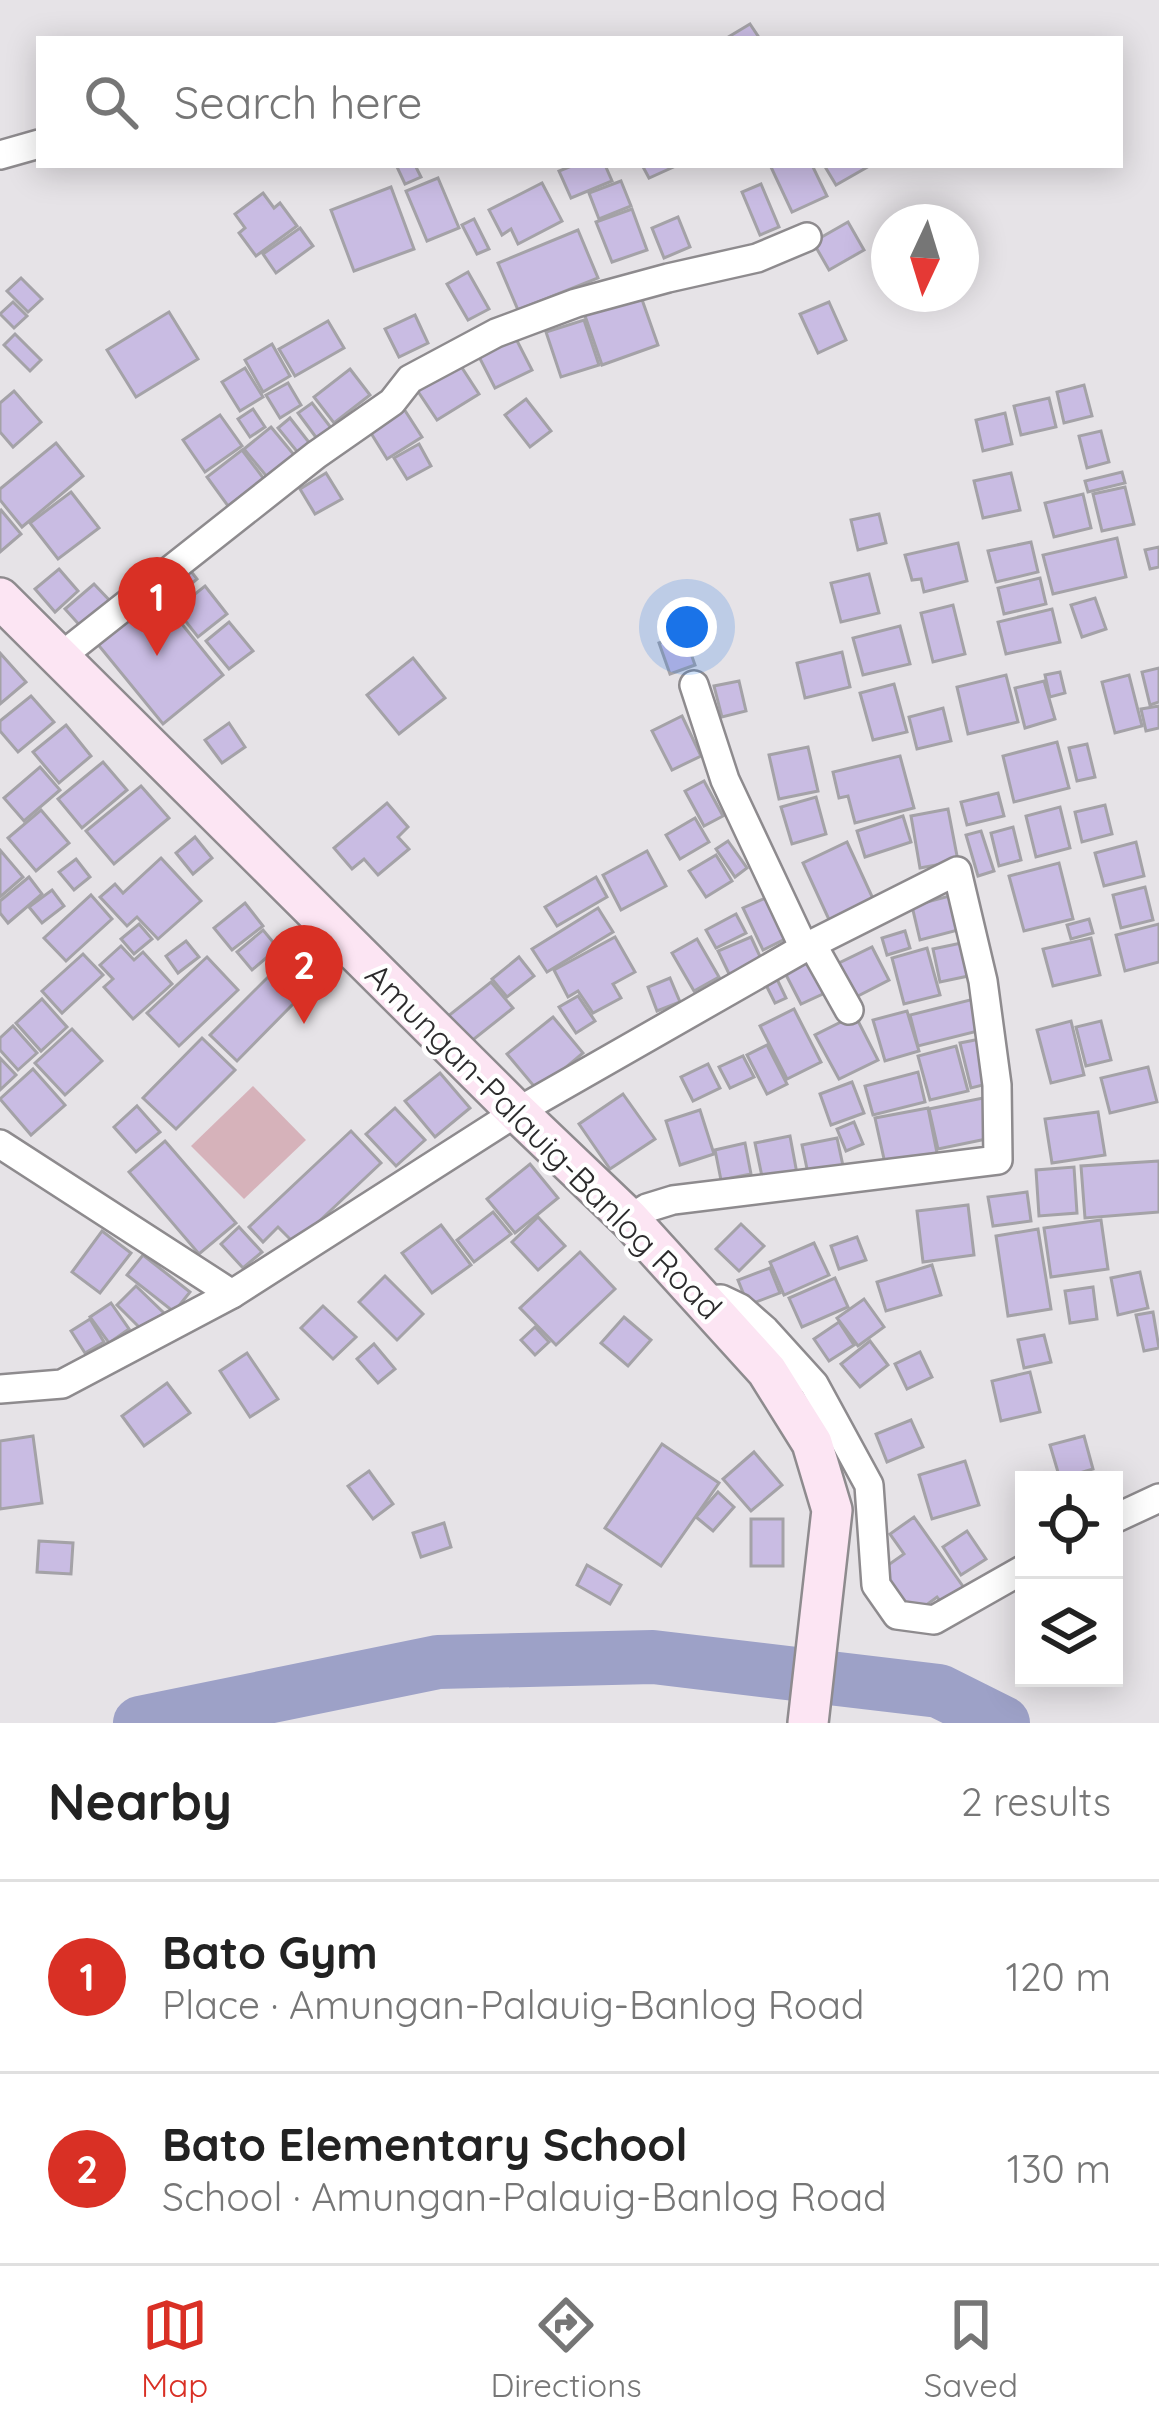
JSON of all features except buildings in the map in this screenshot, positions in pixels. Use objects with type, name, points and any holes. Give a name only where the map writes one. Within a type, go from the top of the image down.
[{"type":"main road","name":"Amungan-Palauig-Banlog Road","points":[[0,598],[629,1219],[767,1371],[812,1443],[832,1510],[808,1723]]},
{"type":"street","points":[[0,154],[36,145]]},
{"type":"street","points":[[58,658],[316,454],[392,401],[410,379],[496,333],[576,304],[757,258],[807,237]]},
{"type":"street","points":[[694,686],[725,780],[808,946],[848,1010]]},
{"type":"street","points":[[0,1389],[62,1384],[232,1294],[517,1112],[808,946],[957,871],[983,981],[997,1085],[998,1160],[674,1200],[629,1219]]},
{"type":"street","points":[[0,1144],[232,1294]]},
{"type":"street","points":[[703,1300],[721,1299],[740,1308],[814,1384],[869,1485],[876,1585],[897,1616],[934,1620],[1015,1575]]},
{"type":"street","points":[[1123,1515],[1159,1498]]},
{"type":"shaded area","points":[[253,1086],[306,1140],[244,1199],[191,1146]]},
{"type":"waterway","points":[[140,1723],[438,1662],[653,1657],[939,1691],[1003,1723]]},
{"type":"place","name":"Bato Gym","points":[[157,656]]},
{"type":"place","name":"Bato Elementary School","points":[[304,1024]]}]
